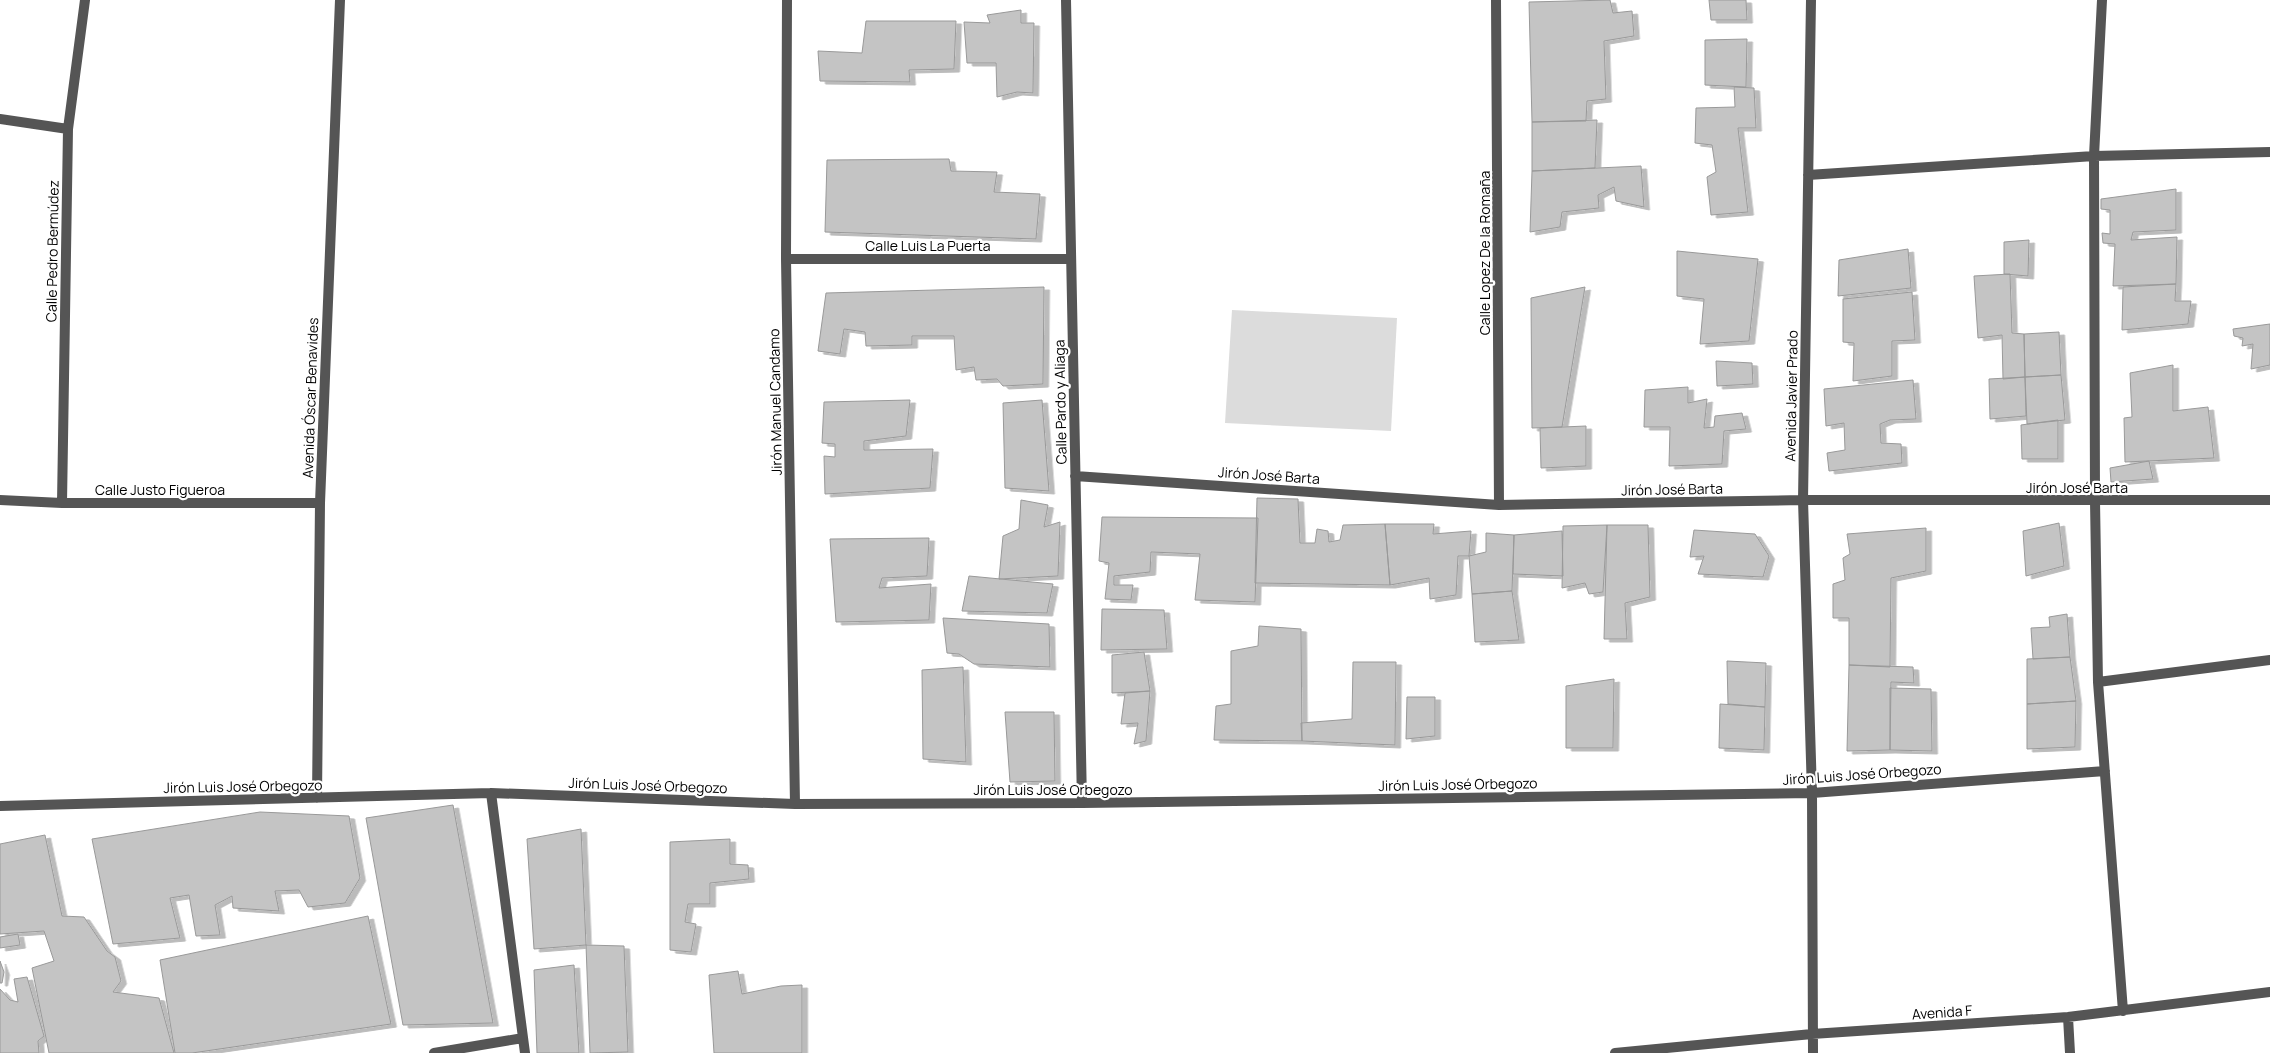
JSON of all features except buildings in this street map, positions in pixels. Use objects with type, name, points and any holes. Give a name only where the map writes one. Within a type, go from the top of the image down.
[{"type":"street","name":"Calle Pedro Bermúdez","points":[[62,503],[68,129],[85,0]]},
{"type":"street","name":"Avenida Óscar Benavides","points":[[317,798],[320,503],[340,0]]},
{"type":"street","name":"Jirón Manuel Candamo","points":[[787,0],[786,259],[795,804]]},
{"type":"street","name":"Calle Pardo y Aliaga","points":[[1066,0],[1082,803]]},
{"type":"street","name":"Calle Lopez De la Romaña","points":[[1496,0],[1499,505]]},
{"type":"street","name":"Avenida Javier Prado","points":[[1811,0],[1803,500],[1812,793],[1813,1053]]},
{"type":"street","points":[[2102,0],[2094,156],[2095,501],[2098,682],[2123,1011]]},
{"type":"street","points":[[0,119],[68,129]]},
{"type":"street","points":[[1808,175],[2094,156],[2270,152]]},
{"type":"street","name":"Calle Luis La Puerta","points":[[786,259],[1071,259]]},
{"type":"street","name":"Jirón José Barta","points":[[1075,476],[1499,505],[1803,500],[2270,500]]},
{"type":"street","name":"Calle Justo Figueroa","points":[[0,500],[62,503],[320,503]]},
{"type":"street","points":[[2098,682],[2270,660]]},
{"type":"street","name":"Jirón Luis José Orbegozo","points":[[0,806],[490,793],[795,804],[1082,803],[1812,793],[2105,771]]},
{"type":"street","points":[[490,793],[525,1053]]},
{"type":"street","name":"Avenida F","points":[[1615,1053],[1812,1034],[2068,1017],[2270,992]]},
{"type":"street","points":[[2068,1017],[2070,1053]]},
{"type":"street","points":[[434,1053],[523,1038]]},
{"type":"shaded area","points":[[1232,310],[1397,318],[1391,431],[1225,423]]}]
